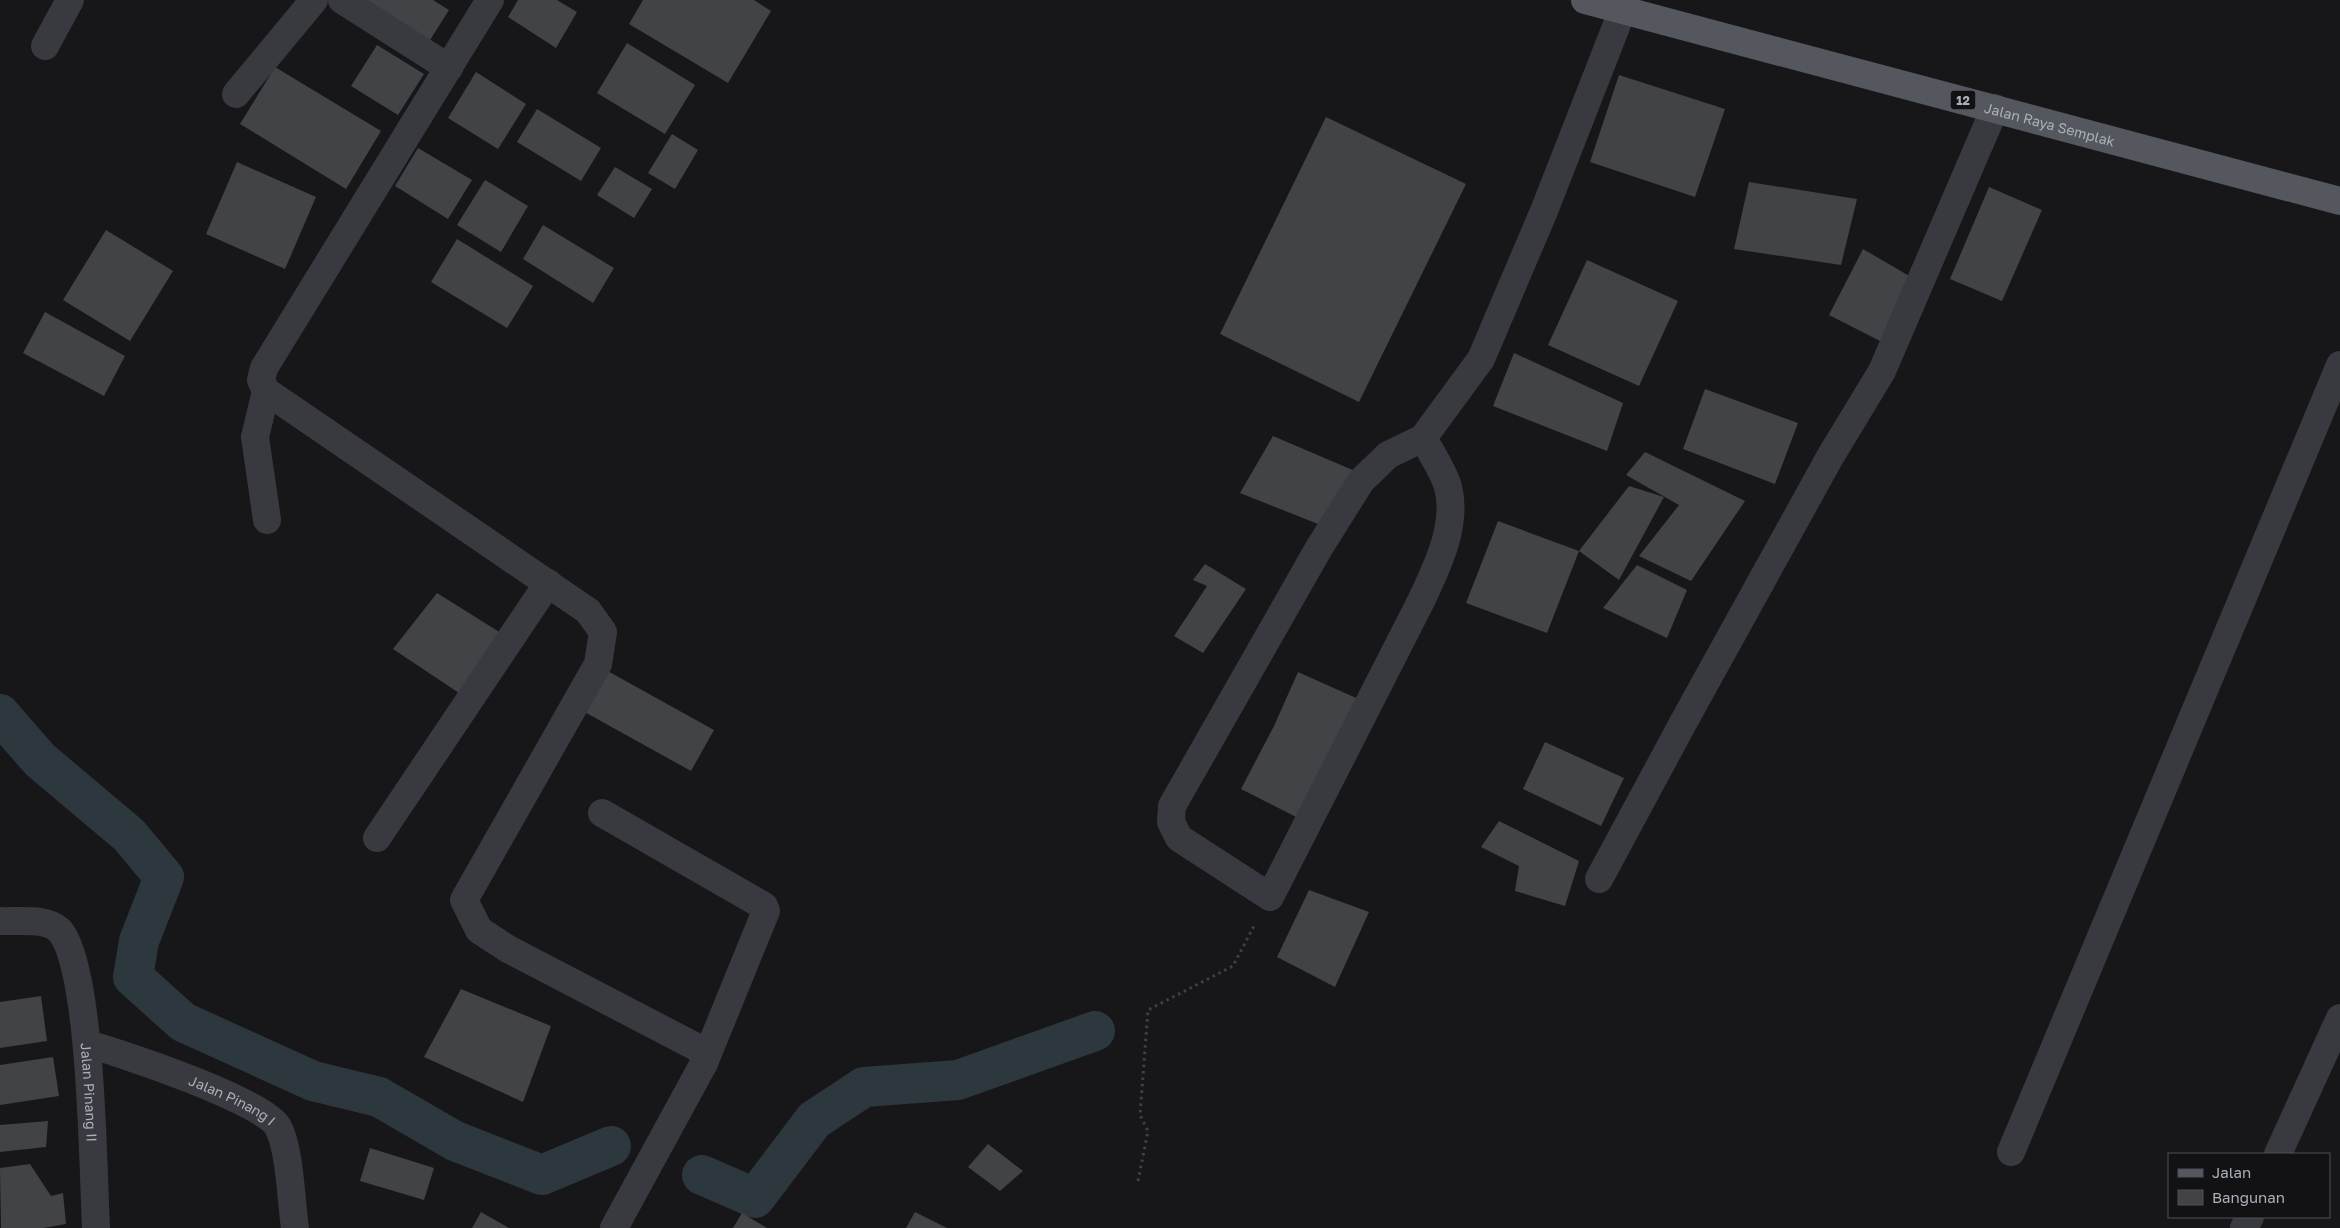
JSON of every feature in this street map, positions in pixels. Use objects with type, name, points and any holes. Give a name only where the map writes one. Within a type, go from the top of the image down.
[{"type":"main road","name":"Jalan Raya Semplak","points":[[1585,0],[2340,201]]},
{"type":"street","points":[[45,46],[70,0]]},
{"type":"street","points":[[236,94],[314,0]]},
{"type":"street","points":[[342,0],[449,68]]},
{"type":"street","points":[[490,0],[264,368],[261,380],[266,391],[588,611],[604,632],[598,664],[464,900],[479,930],[508,949],[691,1043],[702,1050],[704,1062]]},
{"type":"street","points":[[1423,438],[1447,485],[1451,508],[1441,557],[1421,602],[1270,897],[1179,838],[1171,822],[1172,806],[1319,548],[1361,481],[1388,455],[1423,438],[1481,359],[1544,211],[1623,9]]},
{"type":"street","points":[[1599,879],[1821,474],[1882,371],[1995,108]]},
{"type":"street","points":[[2012,1152],[2340,365]]},
{"type":"street","points":[[266,391],[255,437],[268,520]]},
{"type":"street","points":[[378,838],[548,584]]},
{"type":"street","points":[[602,813],[764,906],[766,911],[704,1062],[614,1228]]},
{"type":"street","name":"Jalan Pinang II","points":[[0,921],[45,922],[57,928],[66,940],[73,956],[87,1044],[96,1228]]},
{"type":"street","points":[[2278,1153],[2340,1018]]},
{"type":"street","name":"Jalan Pinang I","points":[[87,1044],[120,1052],[247,1104],[277,1126],[284,1150],[295,1228]]},
{"type":"path","points":[[1138,1181],[1148,1131],[1140,1115],[1148,1010],[1233,966],[1270,897]]},
{"type":"building","points":[[345,0],[433,0],[449,10],[425,48]]},
{"type":"building","points":[[518,0],[557,0],[577,12],[556,48],[508,17]]},
{"type":"building","points":[[643,0],[754,0],[771,11],[728,83],[629,24]]},
{"type":"building","points":[[627,43],[695,85],[665,134],[597,93]]},
{"type":"building","points":[[377,45],[424,74],[398,115],[351,86]]},
{"type":"building","points":[[275,67],[381,131],[346,189],[240,124]]},
{"type":"building","points":[[476,72],[526,104],[498,149],[448,118]]},
{"type":"building","points":[[1619,75],[1725,109],[1695,197],[1590,162]]},
{"type":"building","points":[[537,109],[601,148],[581,181],[517,142]]},
{"type":"building","points":[[1326,117],[1466,184],[1359,402],[1220,334]]},
{"type":"building","points":[[672,134],[698,150],[675,189],[648,173]]},
{"type":"building","points":[[418,148],[472,180],[448,219],[395,186]]},
{"type":"building","points":[[237,162],[316,197],[285,269],[206,234]]},
{"type":"building","points":[[615,167],[652,189],[634,218],[597,195]]},
{"type":"building","points":[[485,180],[528,206],[501,252],[457,225]]},
{"type":"building","points":[[1749,182],[1857,199],[1841,265],[1734,249]]},
{"type":"building","points":[[1989,187],[2042,210],[2002,301],[1950,279]]},
{"type":"building","points":[[543,225],[614,268],[593,303],[523,259]]},
{"type":"building","points":[[106,230],[173,271],[130,341],[63,300]]},
{"type":"building","points":[[457,239],[533,286],[507,328],[431,282]]},
{"type":"building","points":[[1863,249],[1911,277],[1882,342],[1829,315]]},
{"type":"building","points":[[1587,260],[1678,301],[1639,386],[1548,345]]},
{"type":"building","points":[[45,312],[125,356],[104,396],[23,353]]},
{"type":"building","points":[[1514,353],[1623,403],[1607,451],[1493,406]]},
{"type":"building","points":[[1705,389],[1798,423],[1775,484],[1683,449]]},
{"type":"building","points":[[1273,436],[1355,471],[1328,528],[1240,493]]},
{"type":"building","points":[[1645,452],[1745,501],[1691,581],[1639,556],[1679,505],[1626,475]]},
{"type":"building","points":[[1629,486],[1664,497],[1619,580],[1579,551]]},
{"type":"building","points":[[1498,521],[1579,551],[1547,633],[1466,603]]},
{"type":"building","points":[[1205,564],[1246,589],[1203,653],[1174,636],[1207,586],[1193,580]]},
{"type":"building","points":[[1637,565],[1687,590],[1667,638],[1603,608]]},
{"type":"building","points":[[437,593],[501,633],[459,693],[393,649]]},
{"type":"building","points":[[604,669],[714,730],[691,771],[581,710]]},
{"type":"building","points":[[1298,672],[1365,702],[1302,820],[1241,789],[1274,726]]},
{"type":"building","points":[[1545,742],[1624,778],[1601,826],[1523,789]]},
{"type":"building","points":[[1499,821],[1579,861],[1565,906],[1515,891],[1519,866],[1481,847]]},
{"type":"building","points":[[1309,890],[1369,912],[1335,987],[1277,957]]},
{"type":"building","points":[[461,989],[551,1026],[523,1102],[424,1057]]},
{"type":"building","points":[[41,996],[47,1041],[0,1048],[0,1002]]},
{"type":"building","points":[[53,1057],[59,1096],[0,1105],[0,1065]]},
{"type":"building","points":[[48,1121],[46,1147],[0,1152],[0,1125]]},
{"type":"building","points":[[988,1144],[1023,1171],[1000,1191],[968,1167]]},
{"type":"building","points":[[370,1148],[434,1168],[424,1200],[360,1181]]},
{"type":"building","points":[[30,1164],[51,1196],[63,1193],[66,1224],[43,1228],[1,1228],[0,1168]]},
{"type":"building","points":[[481,1212],[509,1228],[472,1228]]},
{"type":"building","points":[[915,1212],[947,1228],[906,1228]]},
{"type":"building","points":[[742,1213],[767,1228],[733,1228]]},
{"type":"waterway","points":[[0,714],[40,760],[129,835],[164,877],[139,941],[133,977],[183,1022],[313,1081],[379,1097],[455,1141],[542,1175],[611,1146]]},
{"type":"waterway","points":[[702,1175],[755,1198],[814,1120],[864,1087],[958,1080],[1095,1031]]}]
